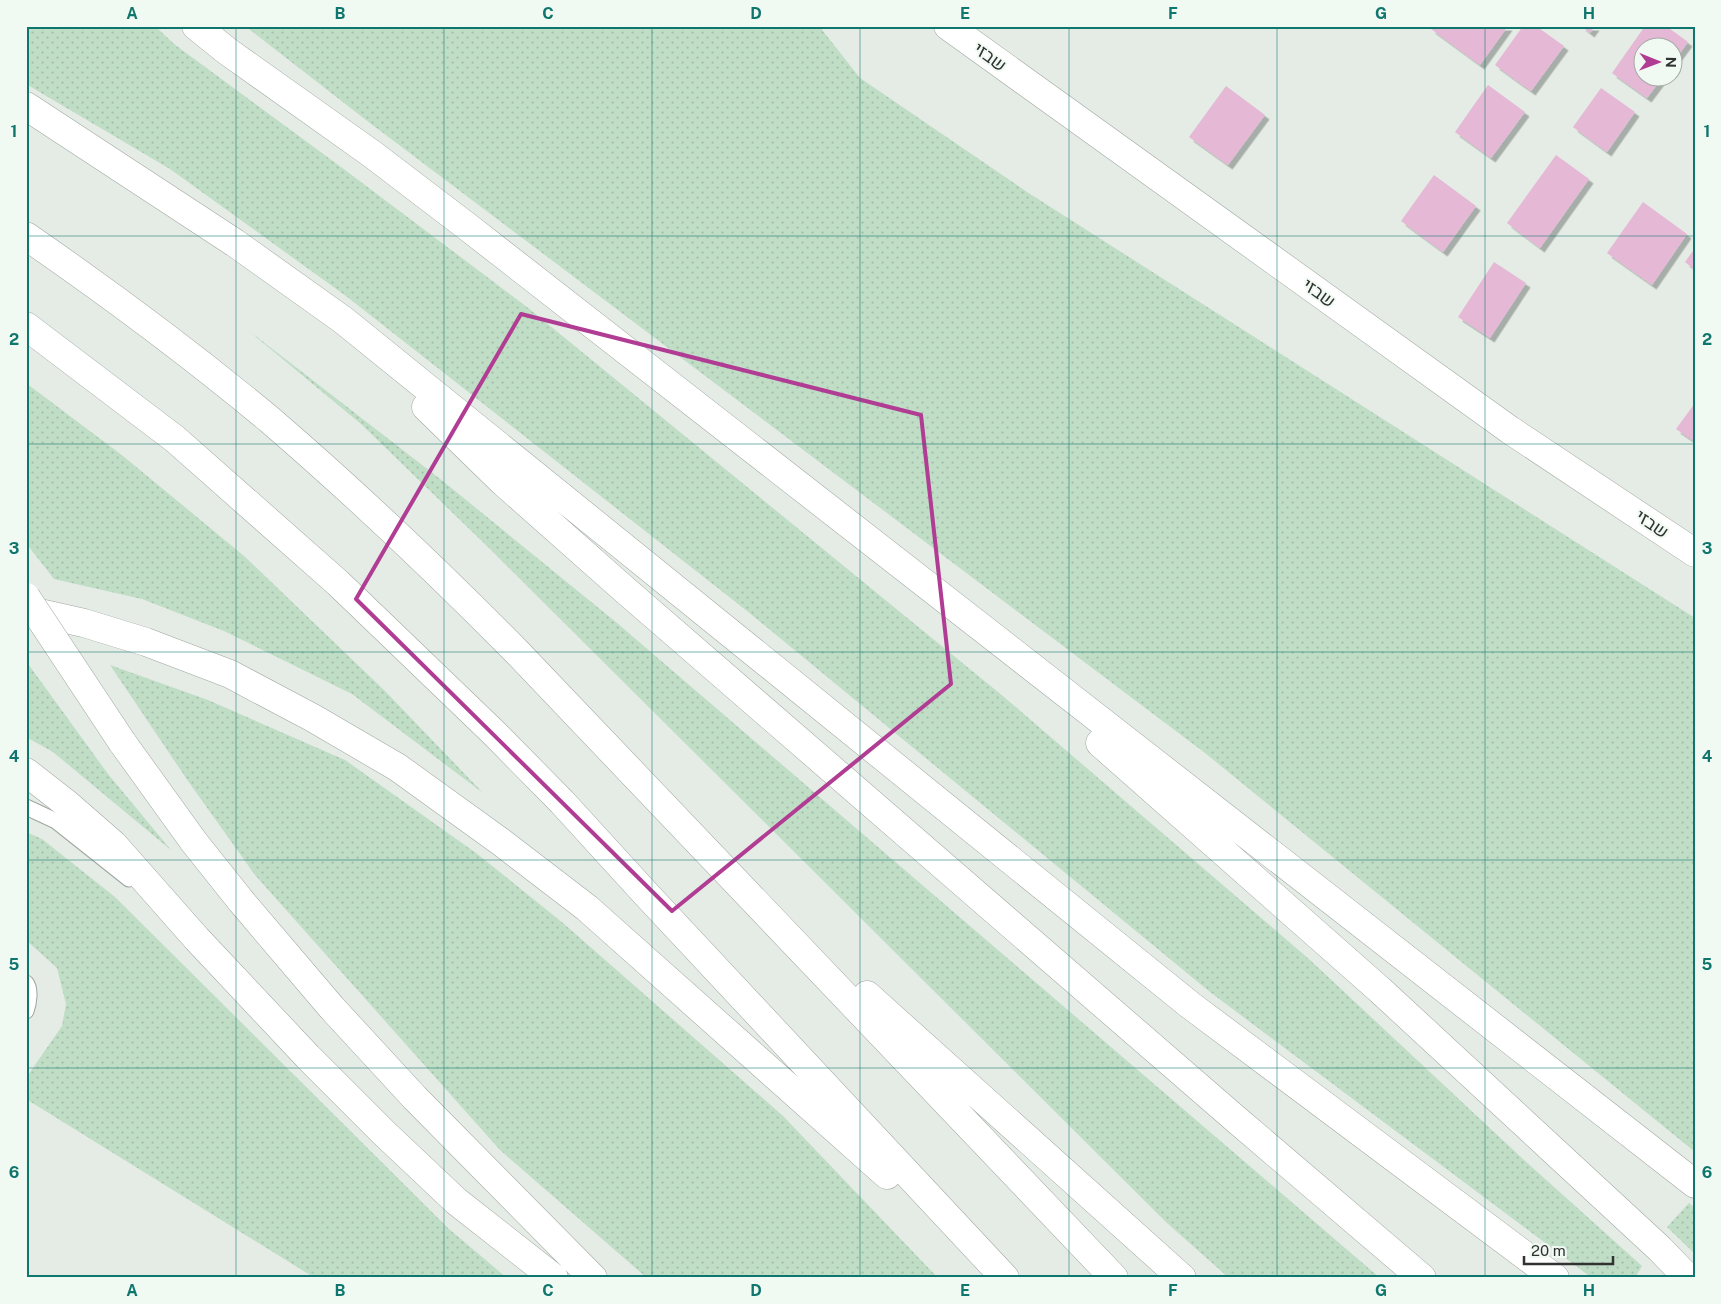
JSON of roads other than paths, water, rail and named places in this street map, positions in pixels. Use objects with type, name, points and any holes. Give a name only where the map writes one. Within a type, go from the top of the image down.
[{"type":"main road","points":[[196,26],[227,52],[372,154],[469,228],[1695,1184]]},
{"type":"main road","name":"שבזי","points":[[948,26],[1510,430],[1695,553]]},
{"type":"main road","points":[[26,106],[235,243],[343,320],[1190,1005],[1555,1278]]},
{"type":"main road","points":[[26,236],[164,336],[269,420],[357,498],[448,583],[708,852],[1114,1278]]},
{"type":"main road","points":[[343,320],[438,420],[502,482],[1238,1121],[1422,1278]]},
{"type":"main road","points":[[26,326],[175,439],[338,584],[494,733],[562,802],[1004,1278]]},
{"type":"main road","points":[[877,548],[1380,990],[1660,1249],[1688,1278]]},
{"type":"main road","points":[[26,597],[122,742],[194,842],[241,901],[332,1008],[415,1098],[593,1278]]},
{"type":"main road","points":[[26,610],[84,623],[146,642],[230,674],[313,718],[397,767],[501,842],[586,908],[1004,1278]]},
{"type":"main road","points":[[26,772],[67,804],[114,845],[197,939],[308,1057],[427,1174],[456,1201],[554,1278]]},
{"type":"main road","points":[[708,852],[1182,1278]]},
{"type":"lane","points":[[26,808],[56,821],[124,874],[197,939]]},
{"type":"lane","points":[[26,983],[28,986],[28,1006],[26,1011]]}]
